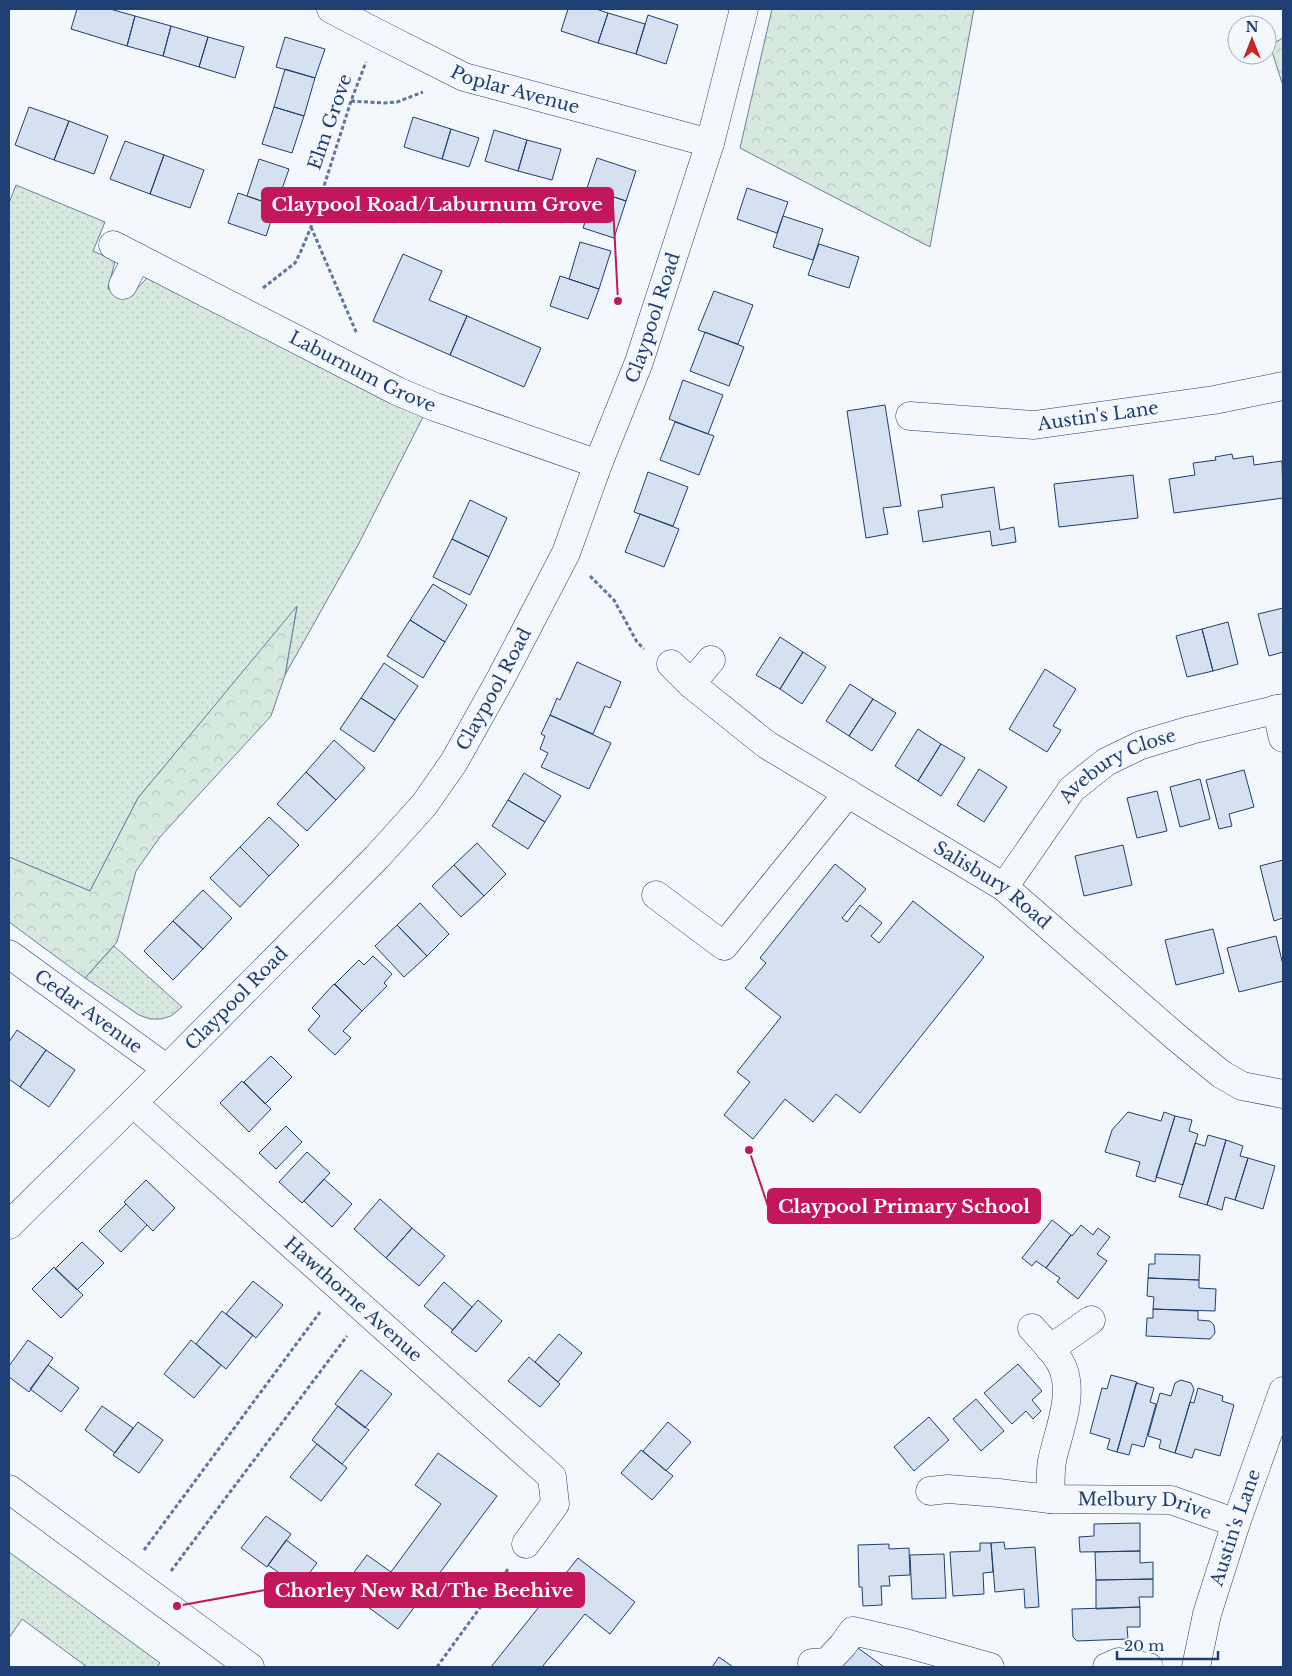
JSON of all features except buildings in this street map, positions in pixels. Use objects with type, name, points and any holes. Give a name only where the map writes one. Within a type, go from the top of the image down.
[{"type":"street","name":"Poplar Avenue","points":[[331,9],[464,77],[710,143]]},
{"type":"street","name":"Claypool Road","points":[[9,1225],[167,1070],[377,857],[424,805],[454,762],[502,676],[566,553],[598,464],[639,362],[710,143],[744,9]]},
{"type":"street","name":"Laburnum Grove","points":[[123,285],[125,251],[397,391],[435,407],[598,464]]},
{"type":"street","name":"Austin's Lane","points":[[910,416],[1034,425],[1214,400],[1283,386]]},
{"type":"street","points":[[691,684],[711,660]]},
{"type":"street","name":"Salisbury Road","points":[[671,664],[691,684],[767,745],[1004,887],[1221,1074],[1242,1086],[1283,1094]]},
{"type":"street","name":"Avebury Close","points":[[1004,887],[1072,790],[1106,762],[1149,742],[1190,730],[1280,709],[1283,738]]},
{"type":"street","points":[[656,895],[724,946],[848,793]]},
{"type":"street","name":"Cedar Avenue","points":[[9,954],[167,1070]]},
{"type":"street","name":"Hawthorne Avenue","points":[[133,1103],[552,1477],[555,1504],[526,1544]]},
{"type":"street","points":[[1050,1350],[1091,1320]]},
{"type":"street","points":[[1032,1328],[1058,1358],[1064,1370],[1067,1386],[1066,1404],[1051,1464],[1050,1499]]},
{"type":"street","name":"Austin's Lane","points":[[1196,1667],[1207,1614],[1236,1523],[1283,1391]]},
{"type":"street","points":[[9,1488],[250,1667]]},
{"type":"street","name":"Melbury Drive","points":[[930,1491],[948,1489],[1000,1492],[1050,1499],[1171,1500],[1236,1523]]},
{"type":"street","points":[[812,1663],[827,1662],[853,1631],[905,1643],[990,1667]]},
{"type":"street","points":[[1113,1664],[1149,1667]]},
{"type":"path","name":"Elm Grove","points":[[236,308],[295,263],[311,227],[351,101],[377,33]]},
{"type":"path","points":[[351,101],[397,102],[464,77]]},
{"type":"path","points":[[311,227],[358,336]]},
{"type":"path","points":[[566,553],[614,600],[637,642],[656,662],[671,664]]},
{"type":"path","points":[[126,1575],[338,1287]]},
{"type":"path","points":[[153,1595],[366,1311]]},
{"type":"path","points":[[437,1667],[526,1544]]},
{"type":"green space","points":[[772,9],[974,9],[930,247],[740,148]]},
{"type":"green space","points":[[1283,38],[1283,86],[1276,65],[1277,41]]},
{"type":"green space","points":[[16,185],[105,222],[93,251],[115,261],[108,289],[128,298],[147,278],[156,276],[424,415],[358,545],[285,675],[297,607],[138,798],[90,891],[9,857],[9,203]]},
{"type":"green space","points":[[297,606],[285,675],[271,716],[160,837],[136,871],[117,942],[85,978],[9,922],[9,857],[90,891],[138,798]]},
{"type":"green space","points":[[114,946],[182,1007],[171,1016],[161,1019],[150,1019],[139,1015],[85,978]]},
{"type":"green space","points":[[9,1552],[160,1663],[157,1667],[87,1667],[22,1619],[9,1638]]},
{"type":"place","name":"Claypool Road/Laburnum Grove","points":[[618,301]]},
{"type":"place","name":"Claypool Primary School","points":[[749,1150]]},
{"type":"place","name":"Chorley New Rd/The Beehive","points":[[177,1606]]}]
